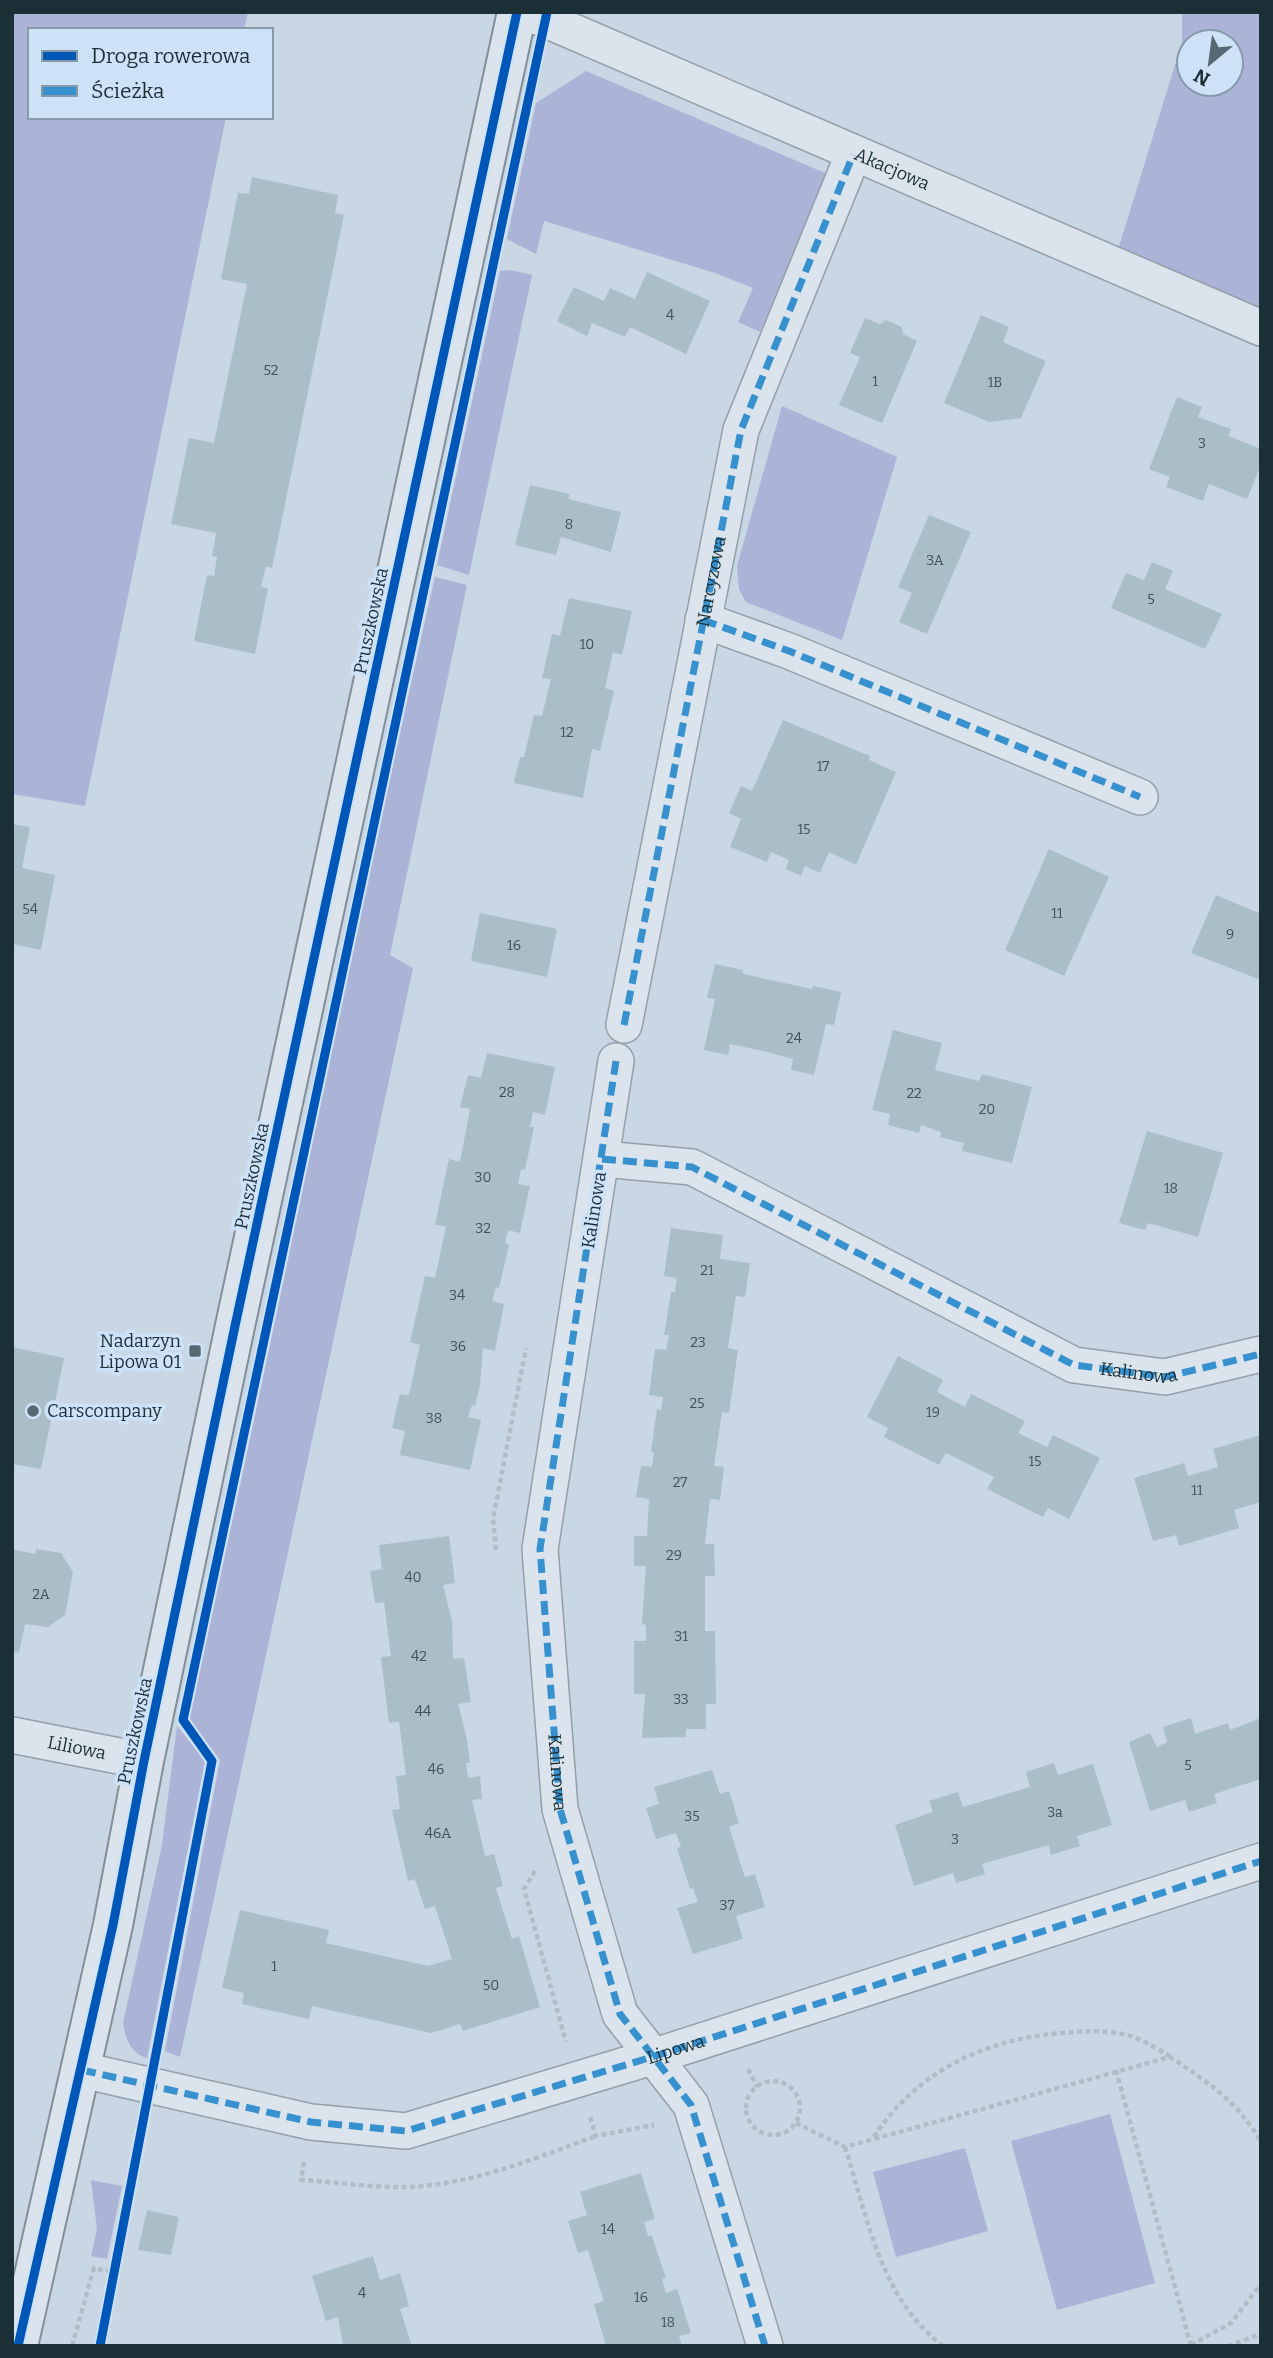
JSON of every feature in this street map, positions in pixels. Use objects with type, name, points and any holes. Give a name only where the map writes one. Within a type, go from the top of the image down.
[{"type":"street","name":"Akacjowa","points":[[520,12],[546,20],[853,155],[1261,328]]},
{"type":"street","name":"Pruszkowska","points":[[18,2346],[82,2070],[144,1761],[520,12]]},
{"type":"street","name":"Narcyzowa","points":[[624,1025],[741,430],[853,155]]},
{"type":"street","points":[[703,620],[789,651],[1140,797]]},
{"type":"street","name":"Kalinowa","points":[[617,1061],[540,1549],[560,1810],[620,2014],[691,2105],[765,2346]]},
{"type":"street","name":"Kalinowa","points":[[602,1159],[692,1167],[1074,1365],[1164,1377],[1261,1354]]},
{"type":"street","name":"Liliowa","points":[[12,1735],[144,1761]]},
{"type":"street","name":"Lipowa","points":[[82,2070],[311,2122],[406,2131],[652,2057],[1261,1861]]},
{"type":"path","points":[[873,2138],[905,2096],[931,2075],[965,2056],[1006,2040],[1098,2031],[1128,2035],[1170,2057],[1214,2086],[1247,2116],[1261,2142]]},
{"type":"path","points":[[796,2123],[845,2147],[1170,2057]]},
{"type":"path","points":[[1116,2070],[1191,2345],[1231,2323],[1261,2284]]},
{"type":"path","points":[[766,2082],[784,2083],[797,2096],[800,2115],[796,2123],[791,2129],[775,2135],[759,2132],[746,2112],[751,2094],[766,2082]]},
{"type":"path","points":[[589,2112],[596,2136]]},
{"type":"path","points":[[304,2156],[301,2180],[408,2187],[458,2181],[513,2167],[596,2136],[666,2123]]},
{"type":"path","points":[[845,2147],[884,2270],[901,2303],[925,2332],[943,2346]]},
{"type":"path","points":[[110,2284],[115,2260]]},
{"type":"path","points":[[72,2346],[94,2268],[112,2272]]},
{"type":"path","points":[[1228,2346],[1261,2334]]},
{"type":"shaded area","points":[[12,12],[248,12],[244,28],[28,28],[28,119],[226,119],[85,806],[12,794]]},
{"type":"shaded area","points":[[1182,12],[1261,12],[1261,309],[1118,250],[1175,65],[1175,98],[1245,98],[1245,28],[1182,28]]},
{"type":"shaded area","points":[[586,71],[825,173],[826,180],[760,332],[738,322],[753,288],[715,273],[544,221],[536,254],[507,239],[536,103]]},
{"type":"shaded area","points":[[511,270],[532,275],[469,575],[437,565],[500,271]]},
{"type":"shaded area","points":[[782,406],[897,457],[842,640],[746,602],[739,589],[737,566]]},
{"type":"shaded area","points":[[435,577],[467,585],[390,955],[413,968],[180,2057],[165,2051],[220,1760],[189,1719]]},
{"type":"shaded area","points":[[177,1726],[205,1761],[147,2058],[137,2053],[130,2045],[123,2023],[162,1845]]},
{"type":"shaded area","points":[[1110,2114],[1155,2283],[1057,2310],[1011,2141]]},
{"type":"shaded area","points":[[965,2148],[988,2231],[896,2257],[873,2172]]},
{"type":"shaded area","points":[[91,2180],[122,2186],[107,2259],[91,2256],[97,2229]]},
{"type":"building","points":[[252,177],[338,195],[335,213],[344,215],[272,568],[266,566],[261,587],[268,588],[255,654],[194,641],[207,575],[214,576],[217,557],[212,556],[216,533],[171,524],[189,438],[214,443],[247,284],[221,279],[238,193],[249,194]]},
{"type":"building","points":[[647,272],[710,301],[686,354],[630,327],[625,337],[592,323],[587,336],[557,321],[574,287],[604,301],[610,288],[635,299]]},
{"type":"building","points":[[981,315],[1009,327],[1003,342],[1046,361],[1021,418],[989,422],[944,403]]},
{"type":"building","points":[[865,318],[880,324],[886,320],[902,327],[903,334],[917,341],[882,423],[839,405],[860,357],[850,353]]},
{"type":"building","points":[[1177,397],[1202,407],[1198,417],[1231,429],[1228,436],[1261,449],[1261,464],[1247,499],[1209,484],[1203,501],[1166,487],[1170,477],[1149,469]]},
{"type":"building","points":[[530,485],[570,494],[568,499],[621,512],[611,552],[561,537],[556,555],[515,545]]},
{"type":"building","points":[[929,515],[971,532],[927,634],[899,622],[912,593],[898,587]]},
{"type":"building","points":[[1152,562],[1173,571],[1165,589],[1222,614],[1205,649],[1111,608],[1126,573],[1144,580]]},
{"type":"building","points":[[569,598],[632,611],[622,655],[613,652],[605,688],[614,691],[600,751],[592,749],[583,798],[514,783],[520,757],[524,757],[534,715],[542,716],[551,679],[542,678],[552,634],[560,636]]},
{"type":"building","points":[[783,720],[870,756],[869,760],[896,772],[856,865],[829,852],[820,873],[805,866],[801,876],[786,869],[789,860],[771,852],[767,862],[730,847],[741,819],[729,813],[741,786],[752,791]]},
{"type":"building","points":[[12,824],[30,827],[22,868],[55,875],[41,950],[12,944]]},
{"type":"building","points":[[1049,849],[1109,877],[1064,976],[1005,950]]},
{"type":"building","points":[[1216,895],[1261,914],[1261,980],[1191,953]]},
{"type":"building","points":[[480,913],[557,929],[547,977],[471,961]]},
{"type":"building","points":[[715,964],[743,970],[743,974],[812,989],[813,986],[841,992],[834,1025],[826,1024],[814,1075],[791,1070],[793,1059],[763,1051],[730,1044],[728,1055],[704,1050],[715,999],[707,998]]},
{"type":"building","points":[[893,1030],[942,1043],[935,1070],[979,1081],[982,1074],[1032,1087],[1012,1163],[962,1151],[964,1143],[940,1137],[941,1132],[921,1125],[919,1133],[888,1125],[890,1114],[872,1110]]},
{"type":"building","points":[[487,1053],[555,1067],[545,1115],[533,1112],[530,1127],[534,1127],[525,1170],[521,1169],[518,1184],[530,1186],[520,1233],[508,1230],[505,1243],[509,1245],[499,1288],[496,1287],[492,1301],[504,1304],[495,1351],[483,1348],[480,1384],[475,1406],[472,1405],[468,1417],[481,1420],[470,1470],[400,1455],[405,1431],[392,1428],[400,1394],[409,1395],[420,1345],[410,1342],[425,1276],[435,1278],[446,1226],[435,1225],[449,1159],[460,1162],[470,1109],[460,1107],[468,1075],[481,1078]]},
{"type":"building","points":[[1147,1131],[1223,1153],[1198,1237],[1148,1223],[1145,1230],[1119,1223]]},
{"type":"building","points":[[671,1228],[723,1235],[720,1259],[750,1263],[745,1297],[736,1296],[728,1348],[738,1350],[729,1413],[722,1412],[714,1466],[724,1467],[720,1500],[710,1499],[705,1544],[714,1544],[715,1576],[705,1576],[705,1631],[715,1631],[716,1704],[706,1704],[706,1729],[686,1729],[686,1737],[642,1738],[645,1694],[634,1694],[634,1641],[646,1641],[646,1625],[642,1624],[646,1566],[634,1566],[634,1536],[647,1536],[649,1499],[636,1497],[641,1466],[652,1467],[654,1453],[651,1452],[657,1409],[661,1410],[663,1397],[649,1395],[655,1349],[666,1350],[669,1335],[664,1335],[671,1292],[675,1292],[677,1278],[664,1276]]},
{"type":"building","name":"Carscompany","points":[[12,1347],[64,1358],[41,1469],[12,1464]]},
{"type":"building","points":[[898,1356],[943,1380],[937,1392],[965,1407],[971,1394],[1025,1421],[1018,1433],[1047,1447],[1053,1435],[1100,1458],[1069,1519],[1048,1508],[1043,1517],[987,1489],[994,1477],[946,1453],[939,1465],[884,1437],[888,1428],[867,1417]]},
{"type":"building","points":[[1261,1435],[1261,1502],[1234,1510],[1239,1528],[1179,1546],[1176,1535],[1153,1541],[1134,1478],[1184,1463],[1188,1476],[1218,1467],[1213,1449]]},
{"type":"building","points":[[449,1536],[455,1583],[443,1585],[452,1621],[453,1659],[464,1658],[471,1702],[458,1704],[467,1740],[470,1763],[466,1763],[468,1778],[480,1776],[482,1799],[472,1800],[485,1856],[494,1854],[503,1886],[496,1888],[512,1939],[519,1936],[540,2007],[463,2031],[460,2024],[431,2033],[312,2006],[309,2019],[242,2004],[244,1993],[222,1988],[240,1910],[329,1930],[326,1943],[428,1966],[452,1959],[435,1906],[425,1909],[415,1879],[408,1881],[392,1810],[400,1809],[396,1776],[406,1775],[399,1722],[389,1723],[381,1657],[391,1656],[384,1602],[375,1603],[370,1571],[382,1569],[379,1545]]},
{"type":"building","points":[[12,1549],[35,1554],[36,1549],[61,1553],[73,1572],[65,1615],[48,1627],[25,1624],[19,1653],[12,1651]]},
{"type":"building","points":[[1191,1718],[1195,1734],[1228,1723],[1230,1730],[1261,1718],[1261,1779],[1214,1794],[1217,1803],[1189,1812],[1185,1800],[1150,1811],[1129,1742],[1150,1733],[1157,1747],[1167,1742],[1163,1727]]},
{"type":"building","points":[[1054,1763],[1058,1775],[1093,1764],[1112,1825],[1077,1836],[1080,1846],[1051,1855],[1049,1845],[982,1864],[985,1874],[956,1883],[953,1873],[914,1886],[895,1825],[933,1812],[929,1801],[958,1792],[963,1807],[1030,1787],[1026,1772]]},
{"type":"building","points":[[712,1770],[720,1794],[729,1791],[739,1823],[729,1827],[745,1877],[755,1874],[765,1907],[736,1916],[743,1939],[693,1954],[677,1908],[698,1902],[693,1888],[690,1889],[677,1848],[681,1847],[676,1833],[656,1839],[646,1808],[659,1804],[654,1787]]},
{"type":"building","points":[[641,2173],[655,2219],[644,2222],[648,2236],[652,2236],[666,2278],[662,2279],[666,2293],[677,2289],[691,2333],[679,2336],[682,2346],[606,2346],[594,2304],[604,2301],[588,2250],[578,2253],[568,2221],[587,2215],[580,2192]]},
{"type":"building","points":[[147,2210],[179,2217],[171,2255],[138,2250]]},
{"type":"building","points":[[373,2256],[380,2280],[400,2273],[409,2306],[400,2309],[412,2346],[343,2346],[338,2317],[326,2321],[312,2276]]},
{"type":"marked path","points":[[624,1025],[741,430],[853,155]]},
{"type":"marked path","points":[[703,620],[789,651],[1140,797]]},
{"type":"marked path","points":[[616,1061],[540,1549],[560,1809],[620,2014],[691,2105],[765,2346]]},
{"type":"marked path","points":[[602,1159],[692,1167],[1074,1365],[1165,1377],[1261,1354]]},
{"type":"marked path","points":[[82,2070],[311,2122],[406,2131],[652,2057],[1261,1861]]},
{"type":"cycle path","points":[[18,2346],[113,1925],[144,1761],[235,1326],[517,12]]},
{"type":"cycle path","points":[[100,2346],[212,1761],[183,1720],[547,12]]},
{"type":"place","name":"Nadarzyn Lipowa 01","points":[[195,1351]]},
{"type":"place","name":"Carscompany","points":[[33,1411]]}]
